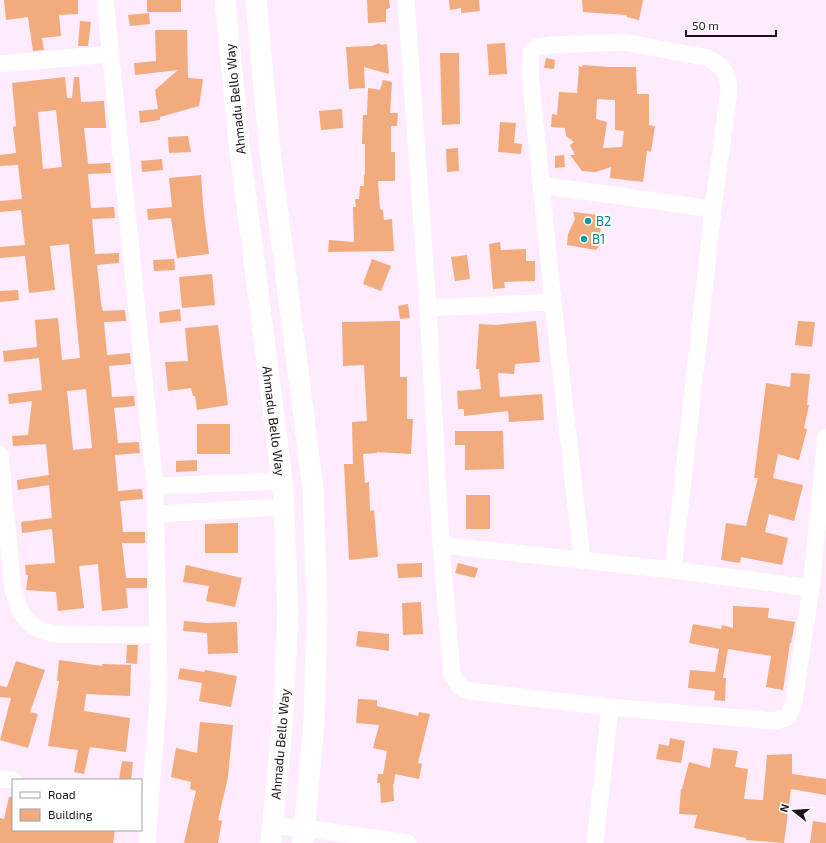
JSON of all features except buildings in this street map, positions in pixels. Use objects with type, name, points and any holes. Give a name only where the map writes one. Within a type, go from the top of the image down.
[{"type":"main road","name":"Ahmadu Bello Way","points":[[225,0],[239,143],[282,481],[284,507],[288,611],[283,717],[272,834]]},
{"type":"main road","points":[[256,0],[269,143],[313,489],[317,609],[314,723],[304,836]]},
{"type":"street","points":[[105,0],[155,486],[159,686],[146,795],[147,843]]},
{"type":"street","points":[[406,0],[428,308],[441,545],[452,675],[460,687],[469,691],[610,707],[774,721],[788,717],[794,702],[811,588],[826,437]]},
{"type":"street","points":[[582,560],[541,185],[530,74],[531,52],[538,48],[551,45],[624,42],[708,58],[720,64],[728,77],[729,91],[713,209],[673,570]]},
{"type":"street","points":[[0,64],[111,54]]},
{"type":"street","points":[[541,185],[713,209]]},
{"type":"street","points":[[428,308],[553,302]]},
{"type":"street","points":[[0,454],[13,590],[21,613],[33,627],[54,634],[159,635]]},
{"type":"street","points":[[155,486],[282,481]]},
{"type":"street","points":[[156,514],[284,507]]},
{"type":"street","points":[[441,545],[673,570],[811,588]]},
{"type":"street","points":[[595,843],[610,707]]},
{"type":"street","points":[[0,778],[12,780]]},
{"type":"street","points":[[272,834],[408,843]]},
{"type":"place","name":"B2","points":[[588,221]]},
{"type":"place","name":"B1","points":[[584,239]]}]
